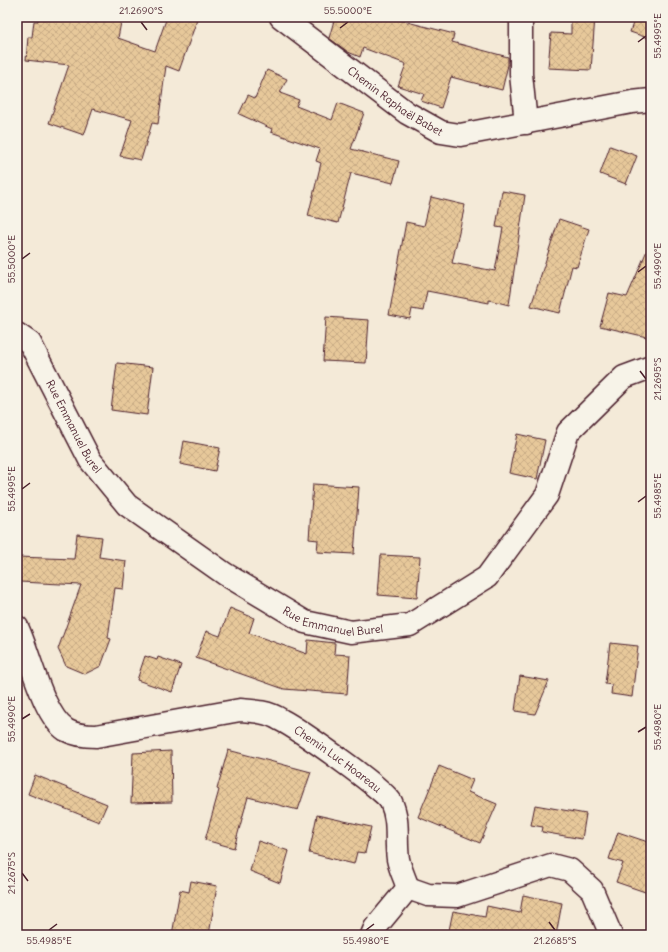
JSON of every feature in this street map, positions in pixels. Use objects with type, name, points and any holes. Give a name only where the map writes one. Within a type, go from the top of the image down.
[{"type":"street","name":"Chemin Raphaël Babet","points":[[281,17],[407,113],[441,132],[460,135],[632,102],[651,100]]},
{"type":"street","points":[[521,17],[521,74],[526,123]]},
{"type":"street","name":"Rue Emmanuel Burel","points":[[17,334],[30,343],[90,460],[127,505],[225,574],[305,622],[351,632],[410,625],[487,577],[546,495],[568,432],[624,377],[651,367]]},
{"type":"street","name":"Chemin Luc Hoareau","points":[[17,627],[25,642],[45,700],[54,719],[66,730],[82,735],[96,736],[240,710],[262,712],[281,719],[301,732],[365,779],[390,800],[398,820],[398,860],[408,888]]},
{"type":"street","points":[[372,935],[375,928],[408,888],[428,895],[457,896],[551,865],[570,870],[592,890],[611,935]]},
{"type":"building","points":[[38,17],[122,17],[118,38],[155,51],[167,17],[198,17],[179,71],[166,66],[158,124],[152,123],[141,160],[120,156],[132,120],[93,109],[84,135],[49,123],[69,65],[26,60],[28,37],[32,37],[34,21],[38,21]]},
{"type":"building","points":[[335,17],[388,17],[454,34],[452,42],[508,57],[508,65],[502,90],[451,77],[441,108],[421,101],[424,94],[398,86],[406,64],[363,48],[360,57],[348,52],[329,38]]},
{"type":"building","points":[[571,17],[595,17],[591,70],[548,68],[551,33],[571,34]]},
{"type":"building","points":[[635,17],[651,17],[651,39],[630,32]]},
{"type":"building","points":[[267,70],[287,79],[280,93],[299,100],[296,106],[332,120],[338,103],[364,113],[351,149],[399,161],[393,183],[351,173],[338,223],[308,216],[321,163],[316,161],[320,149],[271,132],[272,129],[239,114],[248,95],[255,98]]},
{"type":"building","points":[[610,146],[637,156],[626,184],[600,174]]},
{"type":"building","points":[[502,191],[525,195],[509,305],[489,300],[489,303],[427,291],[423,311],[412,309],[410,319],[389,315],[406,222],[424,226],[431,197],[465,205],[452,263],[495,271],[503,228],[496,227]]},
{"type":"building","points":[[559,219],[589,229],[577,267],[572,266],[560,313],[531,306]]},
{"type":"building","points":[[651,241],[651,338],[600,326],[609,293],[627,297]]},
{"type":"building","points":[[326,317],[369,320],[366,363],[323,361]]},
{"type":"building","points":[[117,363],[153,367],[147,415],[111,410]]},
{"type":"building","points":[[517,434],[545,440],[537,479],[509,473]]},
{"type":"building","points":[[184,441],[220,448],[215,471],[180,464]]},
{"type":"building","points":[[313,484],[359,487],[354,554],[317,552],[318,540],[309,539]]},
{"type":"building","points":[[77,534],[102,537],[99,557],[126,561],[123,589],[115,588],[108,638],[111,639],[101,666],[85,674],[66,666],[58,649],[81,585],[20,582],[20,577],[17,576],[17,557],[74,559]]},
{"type":"building","points":[[381,555],[420,557],[417,598],[378,595]]},
{"type":"building","points":[[230,608],[254,618],[249,633],[307,654],[308,640],[335,643],[334,654],[350,655],[347,694],[284,689],[196,658],[206,631],[220,636]]},
{"type":"building","points":[[610,643],[638,646],[632,697],[611,694],[612,685],[605,684]]},
{"type":"building","points":[[145,656],[157,660],[158,657],[181,665],[172,692],[137,680]]},
{"type":"building","points":[[520,676],[549,681],[535,714],[515,711]]},
{"type":"building","points":[[228,750],[311,772],[298,810],[248,797],[234,848],[205,840]]},
{"type":"building","points":[[171,751],[172,802],[131,803],[133,753]]},
{"type":"building","points":[[439,766],[473,780],[468,792],[497,804],[480,843],[418,817]]},
{"type":"building","points":[[35,775],[107,804],[99,822],[28,794]]},
{"type":"building","points":[[535,805],[586,814],[582,839],[542,832],[543,827],[531,825]]},
{"type":"building","points":[[317,815],[371,827],[365,853],[357,852],[354,864],[309,853]]},
{"type":"building","points":[[618,832],[651,843],[651,894],[616,882],[623,863],[609,859]]},
{"type":"building","points":[[258,841],[289,851],[280,883],[250,871]]},
{"type":"building","points":[[191,881],[217,886],[209,935],[172,935],[180,890],[189,892]]},
{"type":"building","points":[[523,895],[562,903],[556,935],[448,935],[453,911],[485,917],[487,906],[520,913]]}]
